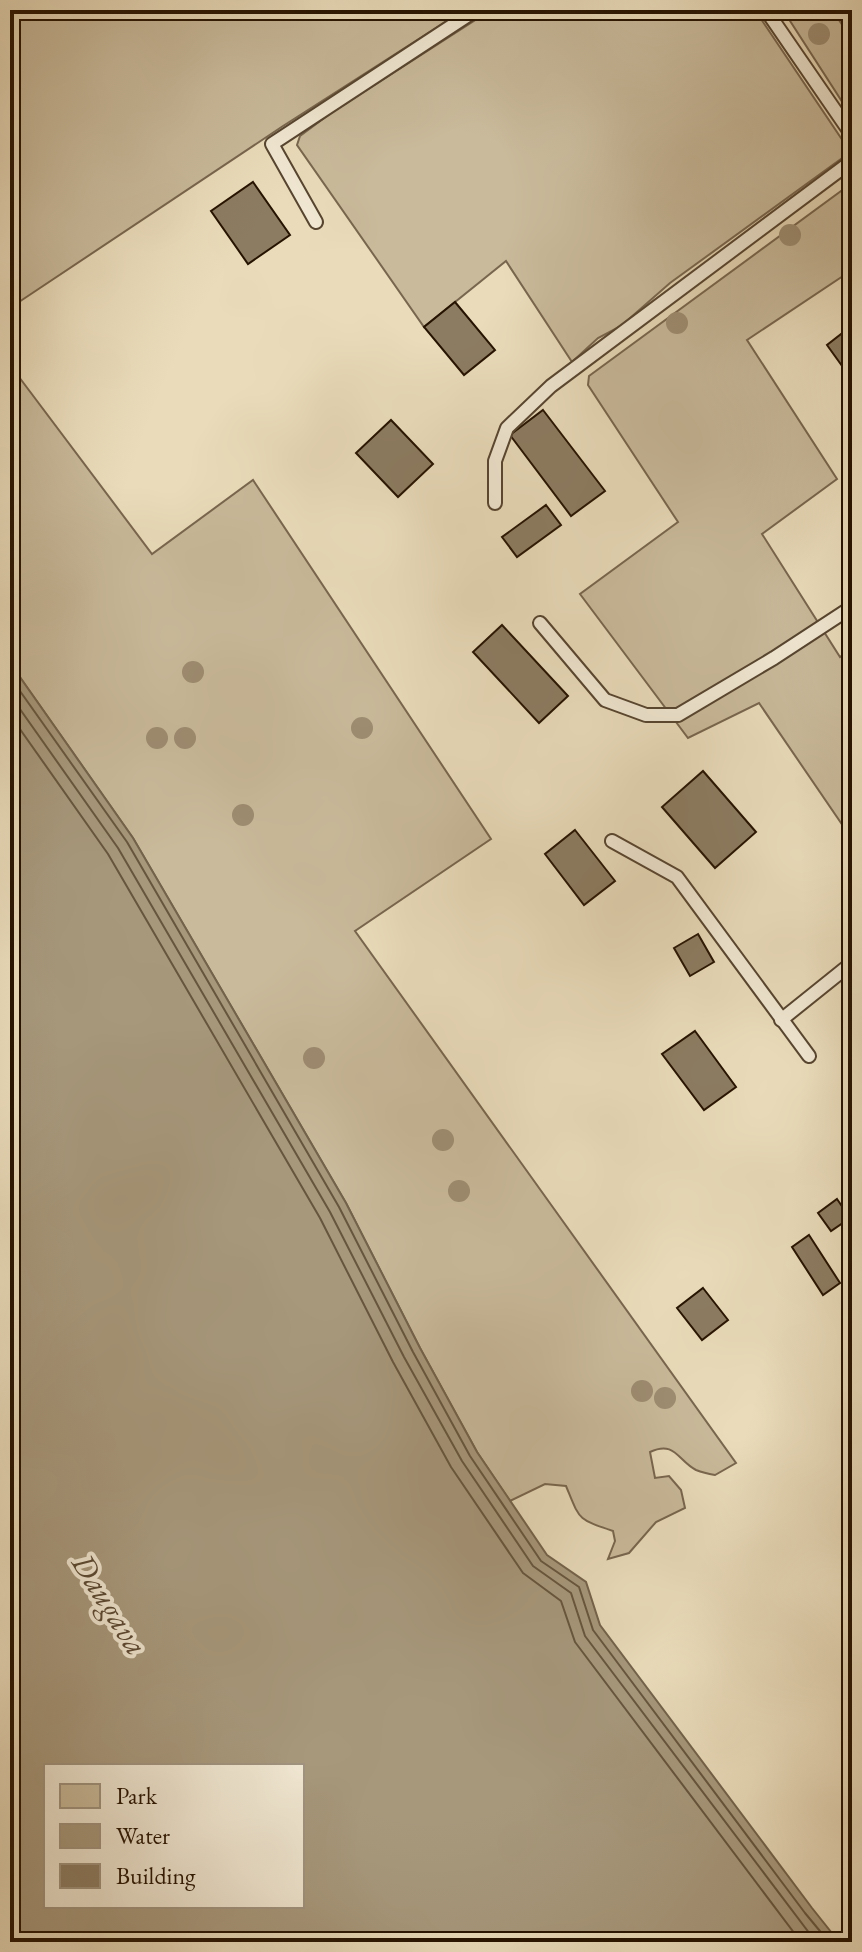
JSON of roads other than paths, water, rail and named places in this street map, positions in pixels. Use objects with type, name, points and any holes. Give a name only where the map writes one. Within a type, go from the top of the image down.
[{"type":"lane","points":[[316,222],[272,144],[476,10]]},
{"type":"lane","points":[[766,10],[852,135]]},
{"type":"lane","points":[[495,503],[495,461],[507,428],[551,386],[852,161]]},
{"type":"lane","points":[[540,623],[605,700],[646,715],[678,715],[852,607]]},
{"type":"lane","points":[[612,841],[677,877],[809,1056]]},
{"type":"lane","points":[[781,1020],[852,963]]},
{"type":"water","name":"Daugava","points":[[10,663],[133,838],[346,1203],[477,1452],[547,1555],[586,1582],[600,1625],[839,1942],[10,1942]]}]
